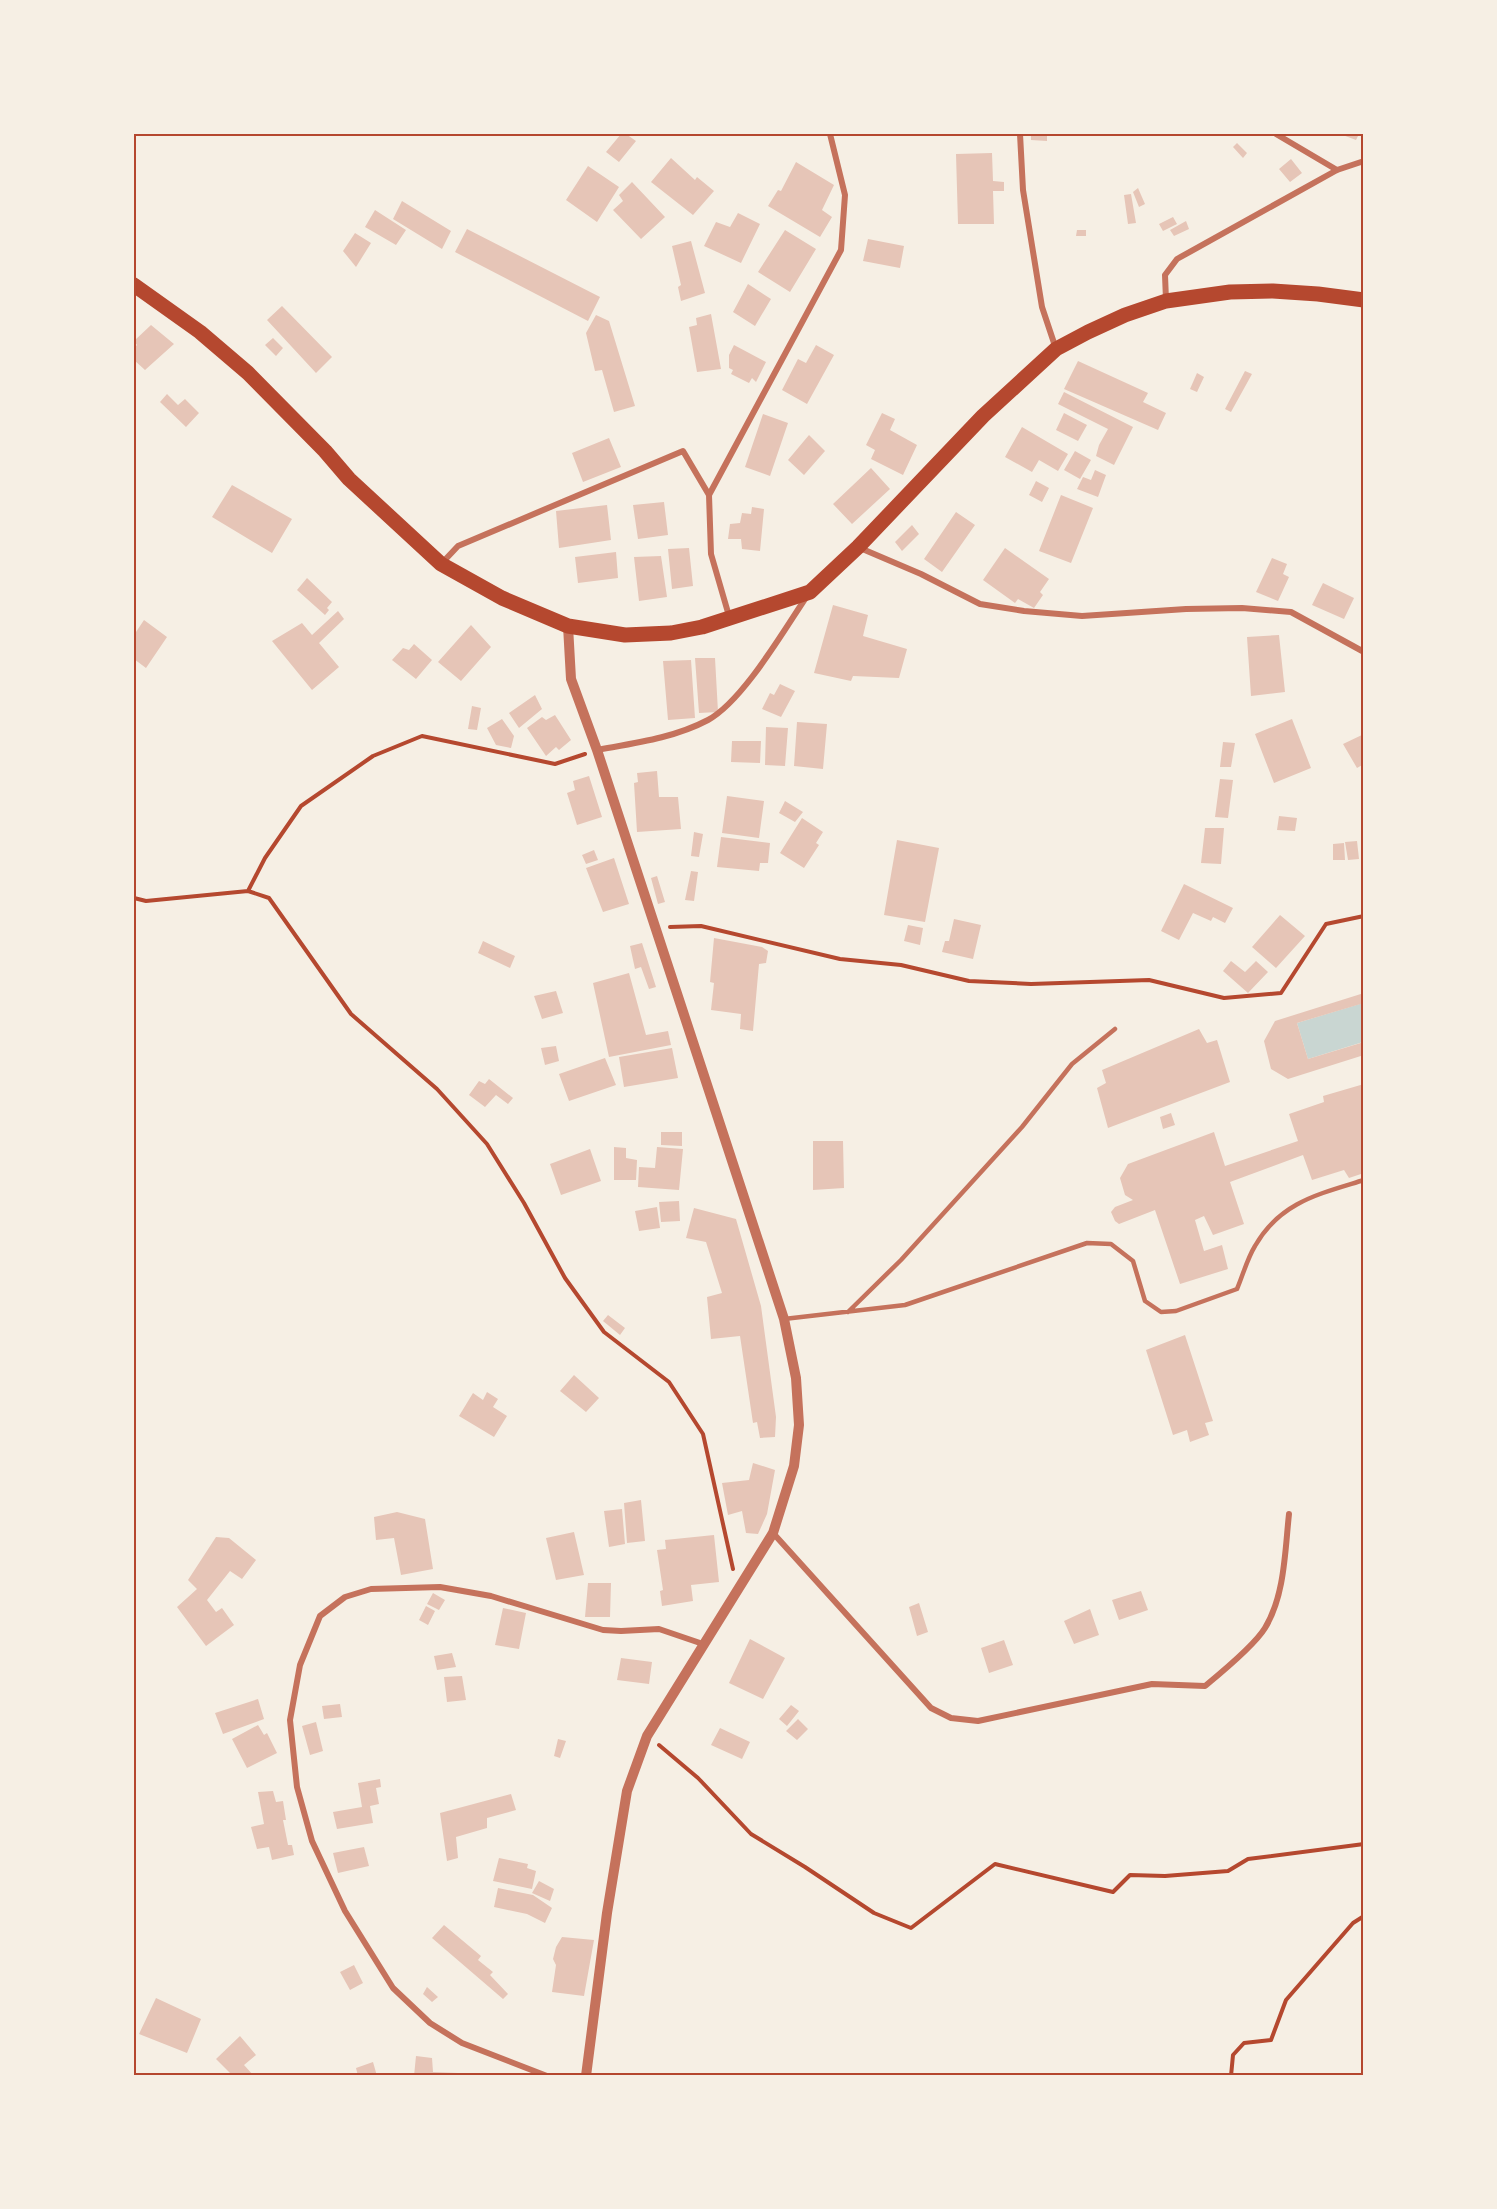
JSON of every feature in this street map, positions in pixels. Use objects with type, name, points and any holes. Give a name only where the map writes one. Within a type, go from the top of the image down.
[{"type":"main road","points":[[134,285],[200,332],[234,361],[325,450],[349,479],[441,564],[502,598],[568,626],[605,633],[642,636],[671,633],[730,620],[810,592],[858,547],[983,416],[1056,350],[1088,332],[1125,315],[1166,301],[1230,292],[1273,291],[1364,300]]},
{"type":"street","points":[[709,495],[841,250],[844,195],[830,134]]},
{"type":"street","points":[[1020,134],[1023,190],[1042,307],[1056,350]]},
{"type":"street","points":[[1276,134],[1337,170]]},
{"type":"street","points":[[1166,301],[1165,275],[1177,259],[1337,170],[1364,161]]},
{"type":"street","points":[[441,564],[458,546],[684,451],[709,495],[711,554],[730,620]]},
{"type":"street","points":[[858,547],[921,574],[980,604],[1024,611],[1082,616],[1186,609],[1242,608],[1291,612],[1364,652]]},
{"type":"street","points":[[597,750],[665,737],[708,720],[733,702],[810,592]]},
{"type":"street","points":[[568,626],[571,679],[597,750],[784,1319],[796,1378],[799,1425],[794,1466],[772,1533],[647,1736],[627,1791],[607,1913],[586,2076]]},
{"type":"street","points":[[772,1533],[932,1708],[951,1718],[978,1721],[1152,1684],[1204,1686],[1226,1669],[1265,1628],[1277,1600],[1288,1514]]},
{"type":"street","points":[[547,2076],[462,2043],[430,2023],[393,1988],[345,1911],[312,1841],[297,1787],[290,1720],[300,1665],[320,1616],[345,1597],[370,1589],[440,1587],[491,1596],[603,1630],[659,1629],[704,1644]]},
{"type":"lane","points":[[848,1312],[901,1260],[1022,1127],[1072,1065],[1115,1029]]},
{"type":"lane","points":[[784,1319],[905,1305],[1088,1243],[1111,1244],[1133,1262],[1145,1301],[1161,1312],[1176,1311],[1237,1289],[1255,1245],[1280,1214],[1308,1197],[1364,1180]]},
{"type":"path","points":[[248,891],[265,858],[301,806],[373,756],[422,736],[555,764],[597,750]]},
{"type":"path","points":[[134,898],[146,901],[248,891],[269,897],[351,1014],[437,1089],[487,1144],[524,1203],[565,1278],[604,1332],[669,1382],[703,1434],[738,1591]]},
{"type":"path","points":[[654,927],[701,926],[840,959],[901,965],[969,981],[1031,984],[1149,980],[1224,998],[1281,993],[1326,924],[1364,916]]},
{"type":"path","points":[[647,1736],[698,1778],[751,1834],[874,1913],[911,1928],[995,1864],[1113,1892],[1130,1875],[1166,1876],[1228,1871],[1248,1859],[1364,1844]]},
{"type":"path","points":[[1231,2076],[1233,2055],[1244,2043],[1271,2040],[1286,2000],[1353,1923],[1364,1916]]},
{"type":"shaded area","points":[[1363,1003],[1363,1042],[1308,1059],[1297,1023]]},
{"type":"building","points":[[621,134],[626,134],[636,141],[619,162],[606,152]]},
{"type":"building","points":[[1031,134],[1047,134],[1047,141],[1031,140]]},
{"type":"building","points":[[1340,134],[1359,134],[1356,140]]},
{"type":"building","points":[[1237,143],[1247,153],[1243,158],[1233,147]]},
{"type":"building","points":[[992,153],[993,181],[1004,182],[1004,191],[993,191],[994,224],[958,224],[956,154]]},
{"type":"building","points":[[671,158],[695,180],[697,177],[714,191],[693,215],[651,182]]},
{"type":"building","points":[[1291,159],[1302,173],[1290,182],[1279,169]]},
{"type":"building","points":[[796,162],[834,185],[822,210],[832,217],[820,237],[768,206],[778,190],[781,191]]},
{"type":"building","points":[[588,166],[619,187],[597,222],[566,200]]},
{"type":"building","points":[[632,182],[665,217],[641,239],[613,210],[623,201],[619,195]]},
{"type":"building","points":[[1138,188],[1145,204],[1139,207],[1133,192]]},
{"type":"building","points":[[1131,194],[1136,223],[1128,224],[1124,195]]},
{"type":"building","points":[[402,201],[451,231],[442,249],[393,219]]},
{"type":"building","points":[[375,210],[406,230],[396,245],[365,227]]},
{"type":"building","points":[[738,213],[760,224],[741,263],[704,246],[716,222],[730,227]]},
{"type":"building","points":[[1173,217],[1177,224],[1163,231],[1159,224]]},
{"type":"building","points":[[1186,221],[1189,229],[1174,236],[1170,230]]},
{"type":"building","points":[[467,229],[600,297],[588,321],[455,252]]},
{"type":"building","points":[[785,230],[816,249],[790,292],[758,272]]},
{"type":"building","points":[[1077,230],[1086,230],[1086,236],[1076,236]]},
{"type":"building","points":[[355,233],[371,243],[356,267],[343,251]]},
{"type":"building","points":[[868,239],[904,246],[900,268],[863,261]]},
{"type":"building","points":[[691,241],[705,293],[681,301],[678,287],[681,285],[672,246]]},
{"type":"building","points":[[748,284],[771,299],[755,326],[733,312]]},
{"type":"building","points":[[282,306],[332,357],[316,373],[267,320]]},
{"type":"building","points":[[711,314],[721,369],[697,372],[689,327],[697,325],[696,318]]},
{"type":"building","points":[[596,315],[609,321],[635,406],[614,412],[602,370],[595,371],[586,333]]},
{"type":"building","points":[[151,325],[174,344],[145,370],[134,360],[134,348],[137,345],[134,341]]},
{"type":"building","points":[[273,338],[283,348],[276,356],[265,345]]},
{"type":"building","points":[[734,345],[766,362],[756,382],[752,378],[749,383],[731,374],[733,370],[729,368],[729,355]]},
{"type":"building","points":[[816,345],[834,355],[807,404],[782,390],[798,359],[806,363]]},
{"type":"building","points":[[1078,361],[1148,393],[1143,402],[1166,413],[1158,430],[1064,389]]},
{"type":"building","points":[[1245,371],[1252,374],[1231,412],[1225,409]]},
{"type":"building","points":[[1197,373],[1204,377],[1197,392],[1190,389]]},
{"type":"building","points":[[1064,392],[1133,427],[1114,465],[1096,456],[1108,429],[1058,404]]},
{"type":"building","points":[[167,394],[178,405],[185,399],[199,413],[186,427],[160,402]]},
{"type":"building","points":[[882,413],[895,419],[890,430],[917,445],[903,475],[871,459],[875,450],[866,445]]},
{"type":"building","points":[[1064,413],[1087,425],[1078,441],[1056,430]]},
{"type":"building","points":[[763,414],[788,423],[770,476],[745,467]]},
{"type":"building","points":[[1022,427],[1068,454],[1058,471],[1039,460],[1032,472],[1005,457]]},
{"type":"building","points":[[809,435],[825,451],[804,475],[788,460]]},
{"type":"building","points":[[609,438],[621,467],[583,482],[572,453]]},
{"type":"building","points":[[1075,451],[1091,460],[1080,479],[1064,470]]},
{"type":"building","points":[[871,468],[890,489],[852,524],[833,504]]},
{"type":"building","points":[[1095,470],[1106,475],[1098,497],[1077,489],[1083,477],[1091,480]]},
{"type":"building","points":[[1036,481],[1049,488],[1042,502],[1029,495]]},
{"type":"building","points":[[232,485],[292,519],[272,553],[212,517]]},
{"type":"building","points":[[1061,495],[1093,508],[1071,563],[1039,551]]},
{"type":"building","points":[[664,502],[668,535],[638,539],[633,505]]},
{"type":"building","points":[[607,505],[611,540],[559,548],[556,511]]},
{"type":"building","points":[[752,507],[764,509],[760,551],[742,549],[741,539],[728,539],[730,524],[740,523],[742,513],[751,514]]},
{"type":"building","points":[[956,512],[975,525],[942,572],[924,559]]},
{"type":"building","points":[[912,525],[919,534],[902,551],[895,542]]},
{"type":"building","points":[[689,548],[693,586],[672,589],[668,549]]},
{"type":"building","points":[[1005,548],[1049,579],[1040,592],[1043,595],[1034,608],[1018,599],[1015,603],[983,580]]},
{"type":"building","points":[[616,552],[618,578],[578,583],[575,557]]},
{"type":"building","points":[[661,556],[667,597],[639,601],[634,557]]},
{"type":"building","points":[[1272,558],[1287,564],[1283,574],[1289,577],[1278,601],[1256,592]]},
{"type":"building","points":[[307,578],[332,602],[325,615],[297,590]]},
{"type":"building","points":[[1323,583],[1354,598],[1344,619],[1312,605]]},
{"type":"building","points":[[833,605],[868,615],[863,636],[907,649],[899,678],[853,676],[851,681],[814,673]]},
{"type":"building","points":[[338,611],[344,619],[319,643],[339,667],[312,690],[272,641],[302,623],[312,635]]},
{"type":"building","points":[[144,620],[167,637],[146,668],[134,659],[134,635]]},
{"type":"building","points":[[471,625],[491,647],[461,681],[438,662]]},
{"type":"building","points":[[1279,635],[1285,692],[1251,696],[1247,637]]},
{"type":"building","points":[[414,644],[432,660],[416,679],[392,660],[403,648],[409,650]]},
{"type":"building","points":[[695,658],[715,658],[718,712],[699,713]]},
{"type":"building","points":[[691,660],[695,718],[668,720],[663,661]]},
{"type":"building","points":[[780,684],[795,691],[781,717],[762,709],[770,693],[774,695]]},
{"type":"building","points":[[535,695],[542,709],[519,728],[509,713]]},
{"type":"building","points":[[472,706],[481,708],[477,730],[468,729]]},
{"type":"building","points":[[555,715],[571,740],[559,750],[556,747],[546,756],[527,728],[542,717],[546,720]]},
{"type":"building","points":[[502,719],[514,736],[511,748],[496,745],[487,728]]},
{"type":"building","points":[[1292,719],[1311,768],[1274,783],[1255,734]]},
{"type":"building","points":[[797,722],[827,724],[823,769],[794,766]]},
{"type":"building","points":[[766,727],[788,728],[785,766],[765,765]]},
{"type":"building","points":[[1364,734],[1364,764],[1357,768],[1343,744]]},
{"type":"building","points":[[732,741],[761,741],[760,763],[731,762]]},
{"type":"building","points":[[1223,742],[1235,743],[1231,767],[1220,767]]},
{"type":"building","points":[[657,771],[659,797],[678,797],[681,829],[637,832],[634,783],[638,782],[637,773]]},
{"type":"building","points":[[589,776],[602,817],[577,825],[567,793],[575,790],[573,781]]},
{"type":"building","points":[[1220,779],[1233,780],[1228,818],[1215,817]]},
{"type":"building","points":[[727,796],[764,801],[759,838],[722,833]]},
{"type":"building","points":[[785,801],[803,812],[795,822],[779,813]]},
{"type":"building","points":[[1279,816],[1297,818],[1295,831],[1277,830]]},
{"type":"building","points":[[802,818],[823,832],[816,843],[819,845],[804,868],[780,853]]},
{"type":"building","points":[[1205,828],[1224,828],[1221,864],[1201,863]]},
{"type":"building","points":[[694,832],[703,834],[699,857],[691,856]]},
{"type":"building","points":[[721,837],[770,843],[768,863],[760,863],[759,871],[717,867]]},
{"type":"building","points":[[897,840],[939,848],[925,922],[884,915]]},
{"type":"building","points":[[1357,841],[1359,859],[1348,860],[1345,842]]},
{"type":"building","points":[[1344,843],[1345,860],[1333,860],[1333,844]]},
{"type":"building","points":[[594,850],[598,860],[586,864],[582,855]]},
{"type":"building","points":[[614,858],[629,904],[603,912],[586,868]]},
{"type":"building","points":[[691,871],[698,872],[694,901],[685,900]]},
{"type":"building","points":[[657,876],[665,902],[658,904],[651,878]]},
{"type":"building","points":[[1184,884],[1233,908],[1225,923],[1213,917],[1211,921],[1193,913],[1179,940],[1161,931]]},
{"type":"building","points":[[1280,915],[1305,936],[1276,968],[1252,947]]},
{"type":"building","points":[[954,919],[981,925],[973,959],[942,952],[945,941],[949,941]]},
{"type":"building","points":[[908,925],[923,928],[920,945],[904,941]]},
{"type":"building","points":[[714,938],[762,947],[768,951],[766,963],[759,964],[753,1031],[740,1029],[741,1014],[711,1010],[714,983],[710,982]]},
{"type":"building","points":[[483,941],[515,956],[510,968],[478,953]]},
{"type":"building","points":[[642,943],[656,987],[649,989],[641,967],[635,969],[630,946]]},
{"type":"building","points":[[1231,961],[1245,972],[1256,961],[1268,972],[1248,993],[1223,971]]},
{"type":"building","points":[[629,973],[646,1035],[668,1031],[671,1045],[609,1057],[593,983]]},
{"type":"building","points":[[556,991],[563,1013],[542,1019],[534,996]]},
{"type":"building","points":[[1364,993],[1364,1003],[1297,1023],[1308,1059],[1364,1042],[1364,1055],[1288,1079],[1271,1069],[1264,1041],[1275,1021]]},
{"type":"building","points":[[1199,1029],[1207,1043],[1217,1040],[1230,1082],[1108,1128],[1097,1088],[1106,1083],[1102,1070]]},
{"type":"building","points":[[556,1046],[559,1061],[545,1065],[541,1048]]},
{"type":"building","points":[[672,1048],[678,1078],[624,1087],[619,1057]]},
{"type":"building","points":[[605,1058],[616,1085],[569,1101],[559,1074]]},
{"type":"building","points":[[489,1079],[513,1098],[508,1104],[496,1095],[485,1107],[469,1095],[479,1081],[485,1084]]},
{"type":"building","points":[[1364,1084],[1364,1173],[1349,1178],[1344,1170],[1312,1180],[1303,1155],[1230,1182],[1244,1224],[1213,1235],[1204,1216],[1195,1220],[1204,1251],[1222,1245],[1228,1269],[1180,1284],[1155,1210],[1119,1224],[1115,1221],[1111,1212],[1115,1207],[1133,1200],[1125,1195],[1120,1178],[1128,1164],[1214,1132],[1225,1166],[1298,1141],[1289,1114],[1324,1102],[1323,1096]]},
{"type":"building","points":[[1171,1113],[1175,1125],[1163,1129],[1160,1117]]},
{"type":"building","points":[[661,1132],[682,1132],[682,1146],[661,1145]]},
{"type":"building","points":[[813,1141],[843,1141],[844,1188],[813,1190]]},
{"type":"building","points":[[614,1147],[626,1148],[626,1158],[637,1160],[636,1180],[614,1180]]},
{"type":"building","points":[[657,1147],[683,1149],[679,1190],[638,1187],[639,1167],[655,1168]]},
{"type":"building","points":[[590,1149],[601,1181],[561,1195],[550,1164]]},
{"type":"building","points":[[679,1201],[680,1221],[661,1222],[659,1202]]},
{"type":"building","points":[[657,1207],[660,1228],[639,1231],[635,1211]]},
{"type":"building","points":[[694,1208],[736,1219],[761,1306],[776,1417],[775,1437],[760,1438],[757,1422],[753,1423],[740,1336],[711,1339],[707,1297],[722,1293],[706,1242],[686,1238]]},
{"type":"building","points":[[608,1315],[625,1328],[620,1335],[603,1321]]},
{"type":"building","points":[[1185,1335],[1213,1421],[1205,1423],[1209,1435],[1190,1442],[1187,1430],[1173,1435],[1146,1350]]},
{"type":"building","points":[[574,1375],[599,1398],[586,1412],[560,1391]]},
{"type":"building","points":[[487,1392],[498,1399],[493,1407],[507,1416],[494,1437],[459,1416],[473,1393],[483,1400]]},
{"type":"building","points":[[753,1463],[775,1470],[767,1514],[758,1534],[746,1533],[742,1511],[728,1515],[722,1483],[749,1480]]},
{"type":"building","points":[[641,1500],[645,1541],[627,1543],[624,1503]]},
{"type":"building","points":[[622,1509],[625,1544],[609,1547],[604,1511]]},
{"type":"building","points":[[397,1512],[425,1519],[433,1569],[401,1575],[394,1538],[376,1540],[374,1517]]},
{"type":"building","points":[[574,1532],[584,1575],[556,1580],[546,1538]]},
{"type":"building","points":[[714,1535],[719,1582],[691,1585],[693,1601],[662,1606],[660,1591],[663,1590],[657,1550],[666,1549],[665,1540]]},
{"type":"building","points":[[216,1537],[229,1538],[256,1560],[242,1579],[230,1571],[207,1600],[216,1612],[222,1608],[234,1625],[206,1646],[177,1607],[197,1589],[188,1580]]},
{"type":"building","points":[[588,1583],[611,1583],[610,1617],[585,1617]]},
{"type":"building","points":[[1141,1591],[1148,1610],[1119,1620],[1112,1600]]},
{"type":"building","points":[[433,1593],[445,1600],[439,1610],[427,1604]]},
{"type":"building","points":[[919,1603],[928,1632],[917,1636],[909,1607]]},
{"type":"building","points":[[426,1606],[435,1611],[428,1625],[419,1620]]},
{"type":"building","points":[[503,1608],[526,1613],[519,1649],[495,1645]]},
{"type":"building","points":[[1090,1609],[1099,1635],[1074,1644],[1064,1621]]},
{"type":"building","points":[[750,1639],[785,1658],[763,1699],[729,1683]]},
{"type":"building","points":[[1004,1640],[1013,1665],[989,1673],[981,1648]]},
{"type":"building","points":[[452,1653],[456,1667],[437,1670],[434,1656]]},
{"type":"building","points":[[621,1658],[652,1662],[649,1684],[617,1680]]},
{"type":"building","points":[[462,1676],[466,1700],[447,1702],[444,1677]]},
{"type":"building","points":[[258,1699],[264,1719],[223,1734],[215,1713]]},
{"type":"building","points":[[340,1704],[342,1717],[324,1719],[322,1706]]},
{"type":"building","points":[[791,1705],[799,1711],[787,1726],[779,1719]]},
{"type":"building","points":[[798,1719],[808,1729],[797,1740],[786,1731]]},
{"type":"building","points":[[316,1722],[323,1751],[310,1755],[302,1726]]},
{"type":"building","points":[[258,1725],[264,1735],[267,1733],[277,1753],[247,1768],[232,1739]]},
{"type":"building","points":[[720,1728],[750,1742],[742,1759],[711,1745]]},
{"type":"building","points":[[558,1739],[566,1741],[560,1758],[554,1756]]},
{"type":"building","points":[[380,1779],[381,1787],[376,1788],[379,1804],[370,1806],[373,1823],[337,1829],[333,1812],[362,1807],[358,1783]]},
{"type":"building","points":[[273,1791],[276,1802],[283,1801],[286,1820],[283,1820],[288,1845],[292,1845],[294,1855],[272,1860],[269,1847],[257,1849],[251,1827],[264,1824],[258,1792]]},
{"type":"building","points":[[511,1794],[516,1810],[487,1818],[487,1828],[456,1837],[458,1858],[447,1861],[440,1813]]},
{"type":"building","points":[[364,1847],[369,1866],[338,1873],[333,1853]]},
{"type":"building","points":[[499,1858],[528,1864],[527,1868],[536,1871],[532,1889],[493,1881]]},
{"type":"building","points":[[539,1881],[554,1889],[550,1901],[532,1893]]},
{"type":"building","points":[[498,1888],[533,1895],[552,1908],[545,1923],[527,1914],[494,1907]]},
{"type":"building","points":[[444,1925],[481,1956],[478,1960],[493,1972],[490,1975],[508,1994],[503,1999],[432,1938]]},
{"type":"building","points":[[562,1937],[594,1940],[584,1996],[552,1992],[556,1965],[553,1959]]},
{"type":"building","points":[[354,1965],[363,1983],[350,1990],[340,1972]]},
{"type":"building","points":[[427,1987],[438,1997],[432,2002],[423,1994]]},
{"type":"building","points":[[156,1998],[201,2019],[187,2053],[139,2034]]},
{"type":"building","points":[[240,2036],[256,2055],[244,2065],[254,2076],[233,2076],[216,2059]]},
{"type":"building","points":[[416,2056],[432,2058],[433,2072],[458,2073],[458,2076],[414,2076]]},
{"type":"building","points":[[373,2062],[377,2076],[358,2076],[356,2068]]}]
